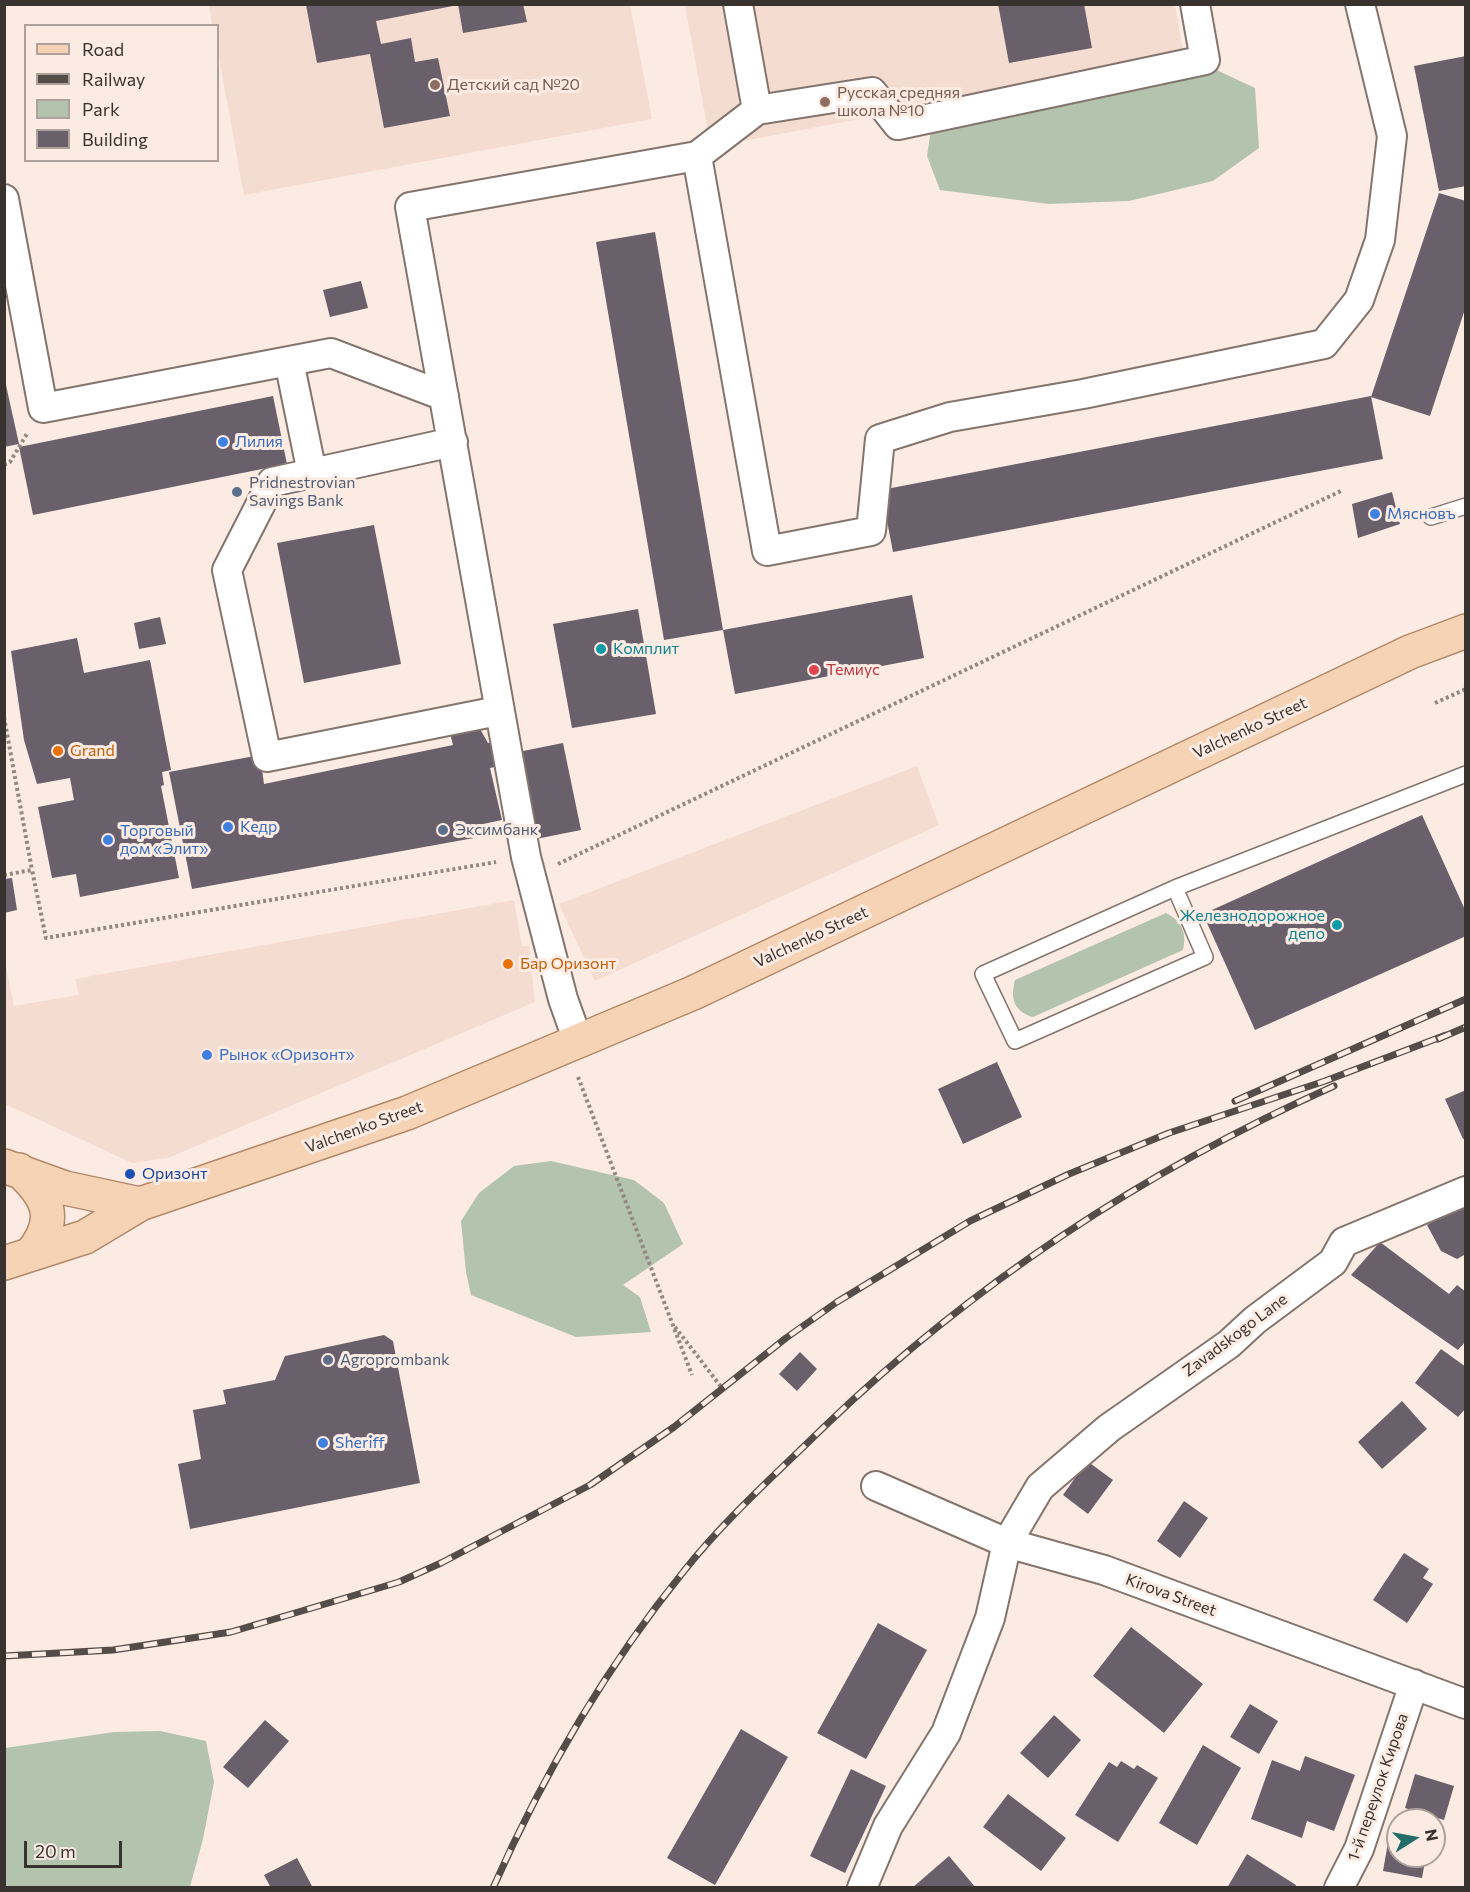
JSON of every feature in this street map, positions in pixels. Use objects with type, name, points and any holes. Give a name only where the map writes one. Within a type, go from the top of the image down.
[{"type":"main road","name":"Valchenko Street","points":[[18,1258],[85,1237],[140,1204],[407,1113],[693,993],[1410,652],[1466,630]]},
{"type":"main road","points":[[12,1168],[65,1188],[140,1204]]},
{"type":"main road","points":[[12,1168],[36,1185],[46,1204],[49,1222],[43,1240],[18,1258]]},
{"type":"street","points":[[738,4],[757,110]]},
{"type":"street","points":[[578,1041],[563,999],[526,856],[498,711],[453,442],[410,207],[697,156],[757,110],[872,93],[898,125],[1205,60],[1195,4]]},
{"type":"street","points":[[697,156],[767,551],[871,531],[880,439],[950,417],[1083,394],[1324,344],[1359,300],[1380,240],[1392,136],[1360,4]]},
{"type":"street","points":[[4,199],[43,408],[331,353],[444,396]]},
{"type":"street","points":[[289,361],[312,473]]},
{"type":"street","points":[[453,442],[272,482],[226,570],[267,757],[498,711]]},
{"type":"street","name":"Zavadskogo Lane","points":[[862,1887],[888,1826],[946,1733],[990,1618],[1007,1543],[1040,1487],[1109,1428],[1229,1344],[1255,1320],[1333,1262],[1344,1242],[1466,1191]]},
{"type":"street","name":"Kirova Street","points":[[876,1486],[1007,1543],[1104,1570],[1466,1704]]},
{"type":"street","name":"1-й переулок Кирова","points":[[1339,1887],[1359,1849],[1414,1684]]},
{"type":"lane","points":[[1431,517],[1466,506]]},
{"type":"lane","points":[[1175,888],[1205,957],[1015,1041],[982,974],[1175,888],[1466,774]]},
{"type":"path","points":[[4,465],[10,462],[43,408]]},
{"type":"path","points":[[4,717],[46,938],[526,856],[555,866],[1341,491]]},
{"type":"path","points":[[1435,703],[1466,689]]},
{"type":"path","points":[[4,875],[32,870]]},
{"type":"path","points":[[578,1076],[692,1375]]},
{"type":"path","points":[[671,1321],[722,1388]]},
{"type":"shaded area","name":"Детский сад №20","points":[[209,5],[630,5],[652,119],[244,195],[219,58],[219,24],[212,24]]},
{"type":"shaded area","name":"Русская средняя школа №10","points":[[685,5],[1175,5],[1184,58],[711,147]]},
{"type":"shaded area","points":[[917,766],[939,825],[595,981],[559,904]]},
{"type":"shaded area","name":"Рынок «Оризонт»","points":[[514,900],[522,946],[529,946],[535,1002],[168,1158],[132,1163],[5,1104],[5,961],[14,1006],[79,995],[75,979]]},
{"type":"green space","points":[[1208,66],[1255,88],[1259,148],[1213,181],[1129,201],[1049,204],[940,190],[927,156],[932,123]]},
{"type":"green space","points":[[1166,913],[1182,928],[1183,950],[1033,1017],[1021,1012],[1018,1008],[1013,998],[1015,980]]},
{"type":"green space","points":[[551,1161],[634,1180],[664,1203],[683,1244],[623,1285],[640,1297],[651,1332],[576,1337],[471,1295],[466,1272],[461,1221],[479,1193],[514,1166]]},
{"type":"green space","points":[[160,1731],[206,1741],[214,1782],[203,1839],[190,1887],[5,1887],[5,1748],[114,1732]]},
{"type":"building","points":[[458,4],[523,4],[527,22],[463,33]]},
{"type":"building","points":[[998,4],[1084,4],[1092,48],[1009,63]]},
{"type":"building","points":[[306,5],[458,5],[376,21],[381,44],[411,38],[415,62],[438,58],[450,116],[384,128],[370,54],[317,63]]},
{"type":"building","points":[[1466,56],[1466,186],[1439,191],[1414,66]]},
{"type":"building","points":[[1439,193],[1466,201],[1466,306],[1430,416],[1371,397]]},
{"type":"building","points":[[655,232],[723,630],[664,640],[596,242]]},
{"type":"building","points":[[361,281],[368,308],[330,317],[323,290]]},
{"type":"building","points":[[4,376],[19,444],[4,447]]},
{"type":"building","points":[[273,396],[287,464],[33,515],[19,447]]},
{"type":"building","points":[[1371,396],[1383,459],[893,552],[881,490]]},
{"type":"building","name":"Мясновъ","points":[[1392,492],[1400,524],[1358,538],[1352,504]]},
{"type":"building","points":[[374,525],[401,664],[304,683],[277,543]]},
{"type":"building","points":[[912,595],[924,658],[735,694],[723,630]]},
{"type":"building","name":"Комплит","points":[[638,609],[656,714],[572,728],[553,624]]},
{"type":"building","points":[[160,617],[166,644],[139,649],[134,623]]},
{"type":"building","points":[[77,638],[84,673],[150,660],[171,770],[162,772],[164,785],[161,786],[179,878],[80,897],[76,874],[52,878],[38,807],[74,800],[70,778],[37,784],[24,740],[11,651]]},
{"type":"building","points":[[472,726],[480,729],[488,743],[495,742],[499,766],[490,768],[502,820],[483,824],[474,838],[192,889],[169,772],[260,755],[264,784],[453,745],[449,729]]},
{"type":"building","points":[[563,743],[581,830],[531,840],[513,753]]},
{"type":"building","name":"Железнодорожное депо","points":[[1422,815],[1466,912],[1466,936],[1255,1030],[1203,914]]},
{"type":"building","points":[[12,878],[17,910],[4,913],[4,879]]},
{"type":"building","points":[[997,1062],[1022,1117],[963,1144],[938,1089]]},
{"type":"building","points":[[1466,1090],[1466,1138],[1463,1139],[1445,1099]]},
{"type":"building","points":[[1466,1204],[1466,1254],[1457,1259],[1441,1251],[1427,1225]]},
{"type":"building","points":[[1380,1242],[1449,1294],[1457,1285],[1466,1292],[1466,1341],[1458,1350],[1351,1275]]},
{"type":"building","name":"Sheriff","points":[[384,1335],[393,1341],[420,1483],[190,1529],[178,1464],[201,1459],[193,1410],[226,1404],[223,1390],[275,1380],[285,1356]]},
{"type":"building","points":[[1441,1349],[1466,1367],[1466,1408],[1458,1417],[1415,1383]]},
{"type":"building","points":[[800,1352],[817,1369],[797,1391],[779,1374]]},
{"type":"building","points":[[1402,1401],[1427,1429],[1382,1469],[1358,1442]]},
{"type":"building","points":[[1087,1461],[1113,1480],[1088,1514],[1063,1495]]},
{"type":"building","points":[[1184,1501],[1208,1518],[1180,1558],[1157,1541]]},
{"type":"building","points":[[1404,1553],[1429,1569],[1423,1578],[1433,1584],[1407,1623],[1373,1600]]},
{"type":"building","points":[[878,1623],[927,1650],[866,1759],[817,1733]]},
{"type":"building","points":[[1131,1627],[1203,1684],[1164,1733],[1093,1676]]},
{"type":"building","points":[[1250,1704],[1278,1721],[1259,1754],[1230,1737]]},
{"type":"building","points":[[1054,1715],[1081,1740],[1048,1778],[1020,1753]]},
{"type":"building","points":[[265,1720],[289,1741],[248,1788],[223,1767]]},
{"type":"building","points":[[741,1729],[788,1757],[715,1885],[667,1858]]},
{"type":"building","points":[[1203,1745],[1241,1768],[1197,1845],[1159,1823]]},
{"type":"building","points":[[1305,1756],[1355,1775],[1334,1831],[1307,1821],[1302,1838],[1251,1819],[1272,1760],[1300,1771]]},
{"type":"building","points":[[1121,1761],[1134,1769],[1137,1765],[1158,1778],[1118,1842],[1075,1815],[1109,1762],[1117,1767]]},
{"type":"building","points":[[851,1769],[886,1786],[845,1873],[810,1856]]},
{"type":"building","points":[[1415,1774],[1454,1786],[1446,1813],[1446,1808],[1405,1808]]},
{"type":"building","points":[[1008,1794],[1066,1838],[1041,1871],[983,1827]]},
{"type":"building","points":[[1247,1854],[1296,1885],[1295,1888],[1227,1888]]},
{"type":"building","points":[[1386,1854],[1386,1868],[1424,1868],[1422,1878],[1383,1871]]},
{"type":"building","points":[[949,1856],[976,1888],[912,1888]]},
{"type":"building","points":[[297,1858],[313,1888],[271,1888],[264,1875]]},
{"type":"railway","points":[[1235,1101],[1466,999]]},
{"type":"railway","points":[[1438,1039],[1466,1027]]},
{"type":"railway","points":[[4,1656],[113,1650],[231,1632],[399,1582],[441,1563],[590,1485],[674,1427],[786,1338],[837,1302],[970,1221],[1069,1174],[1169,1133],[1325,1081],[1446,1035]]},
{"type":"railway","points":[[493,1888],[555,1763],[628,1645],[700,1551],[752,1496],[825,1426],[941,1324],[1065,1234],[1196,1154],[1334,1086]]},
{"type":"place","name":"Детский сад №20","points":[[435,85]]},
{"type":"place","name":"Русская средняя школа №10","points":[[825,102]]},
{"type":"place","name":"Лилия","points":[[223,442]]},
{"type":"place","name":"Pridnestrovian Savings Bank","points":[[237,492]]},
{"type":"place","name":"Мясновъ","points":[[1375,514]]},
{"type":"place","name":"Комплит","points":[[601,649]]},
{"type":"place","name":"Темиус","points":[[814,670]]},
{"type":"place","name":"Grand","points":[[58,751]]},
{"type":"place","name":"Кедр","points":[[228,827]]},
{"type":"place","name":"Эксимбанк","points":[[443,830]]},
{"type":"place","name":"Торговый дом «Элит»","points":[[108,840]]},
{"type":"place","name":"Железнодорожное депо","points":[[1337,925]]},
{"type":"place","name":"Бар Оризонт","points":[[508,964]]},
{"type":"place","name":"Рынок «Оризонт»","points":[[207,1055]]},
{"type":"place","name":"Оризонт","points":[[130,1174]]},
{"type":"place","name":"Agroprombank","points":[[328,1360]]},
{"type":"place","name":"Sheriff","points":[[323,1443]]}]
